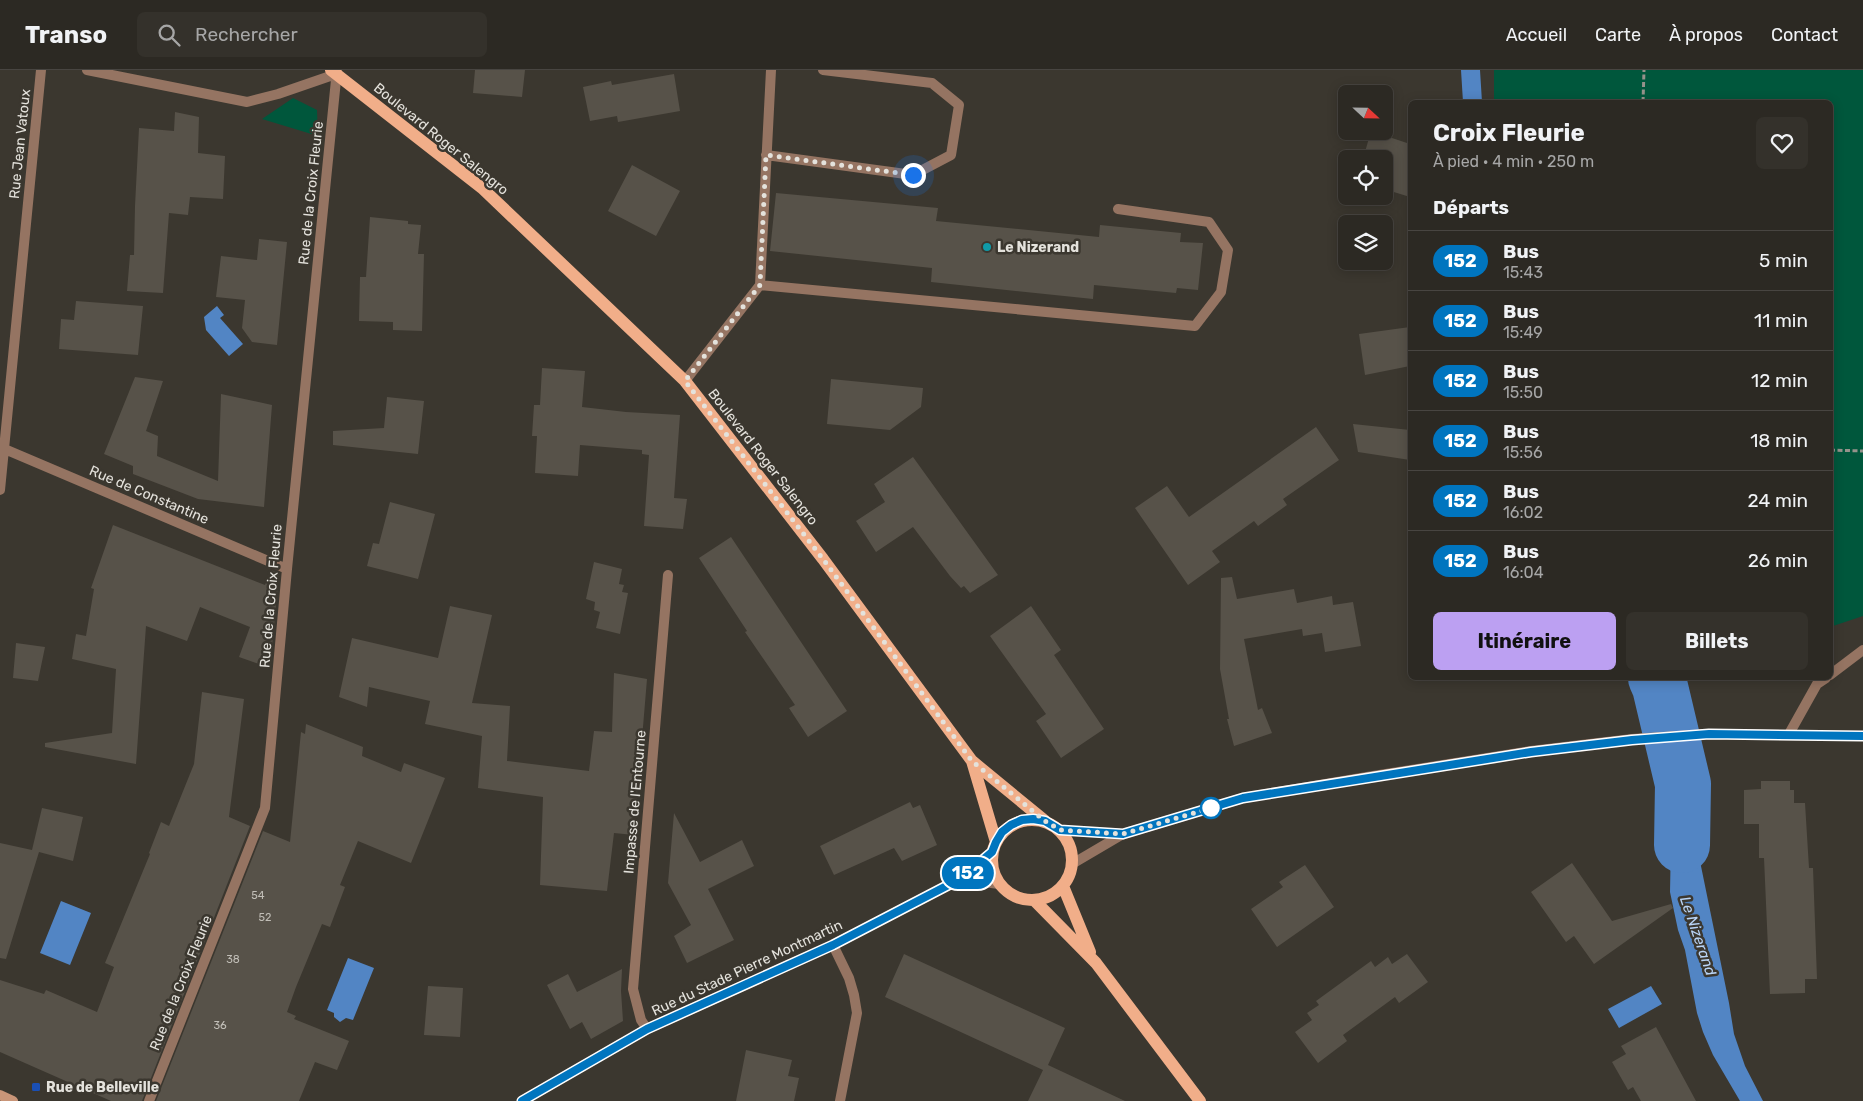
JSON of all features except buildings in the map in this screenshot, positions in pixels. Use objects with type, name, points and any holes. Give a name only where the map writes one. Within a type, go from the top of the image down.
[{"type":"main road","name":"Boulevard Roger Salengro","points":[[335,71],[482,188],[685,381],[823,559],[972,761],[1045,821]]},
{"type":"main road","name":"Boulevard Roger Salengro","points":[[972,761],[994,847]]},
{"type":"main road","points":[[1028,820],[1045,821],[1060,830],[1072,851],[1070,876],[1063,886],[1045,898],[1034,900],[1021,899],[1009,893],[999,884],[994,874],[992,863],[994,847],[1002,832],[1011,825],[1028,820]]},
{"type":"main road","points":[[1063,886],[1087,946],[1096,963]]},
{"type":"main road","points":[[1034,900],[1096,963],[1200,1101]]},
{"type":"main road","points":[[0,1095],[13,1101]]},
{"type":"street","name":"Rue Jean Vatoux","points":[[0,490],[2,447],[41,70]]},
{"type":"street","points":[[87,70],[247,102],[278,94],[335,71]]},
{"type":"street","points":[[685,381],[760,285],[770,70]]},
{"type":"street","points":[[766,155],[913,175],[951,155],[959,105],[932,83],[822,70]]},
{"type":"street","name":"Rue de la Croix Fleurie","points":[[149,1101],[265,808],[335,71]]},
{"type":"street","points":[[760,285],[1195,326],[1221,292],[1228,250],[1208,222],[1118,209]]},
{"type":"street","name":"Rue de Constantine","points":[[2,447],[287,569]]},
{"type":"street","name":"Impasse de l'Entourne","points":[[647,1029],[641,1020],[633,989],[668,575]]},
{"type":"street","points":[[1833,672],[1863,650]]},
{"type":"street","points":[[1788,734],[1817,684],[1823,680]]},
{"type":"street","points":[[1072,864],[1123,834],[1243,798],[1512,754],[1632,740],[1709,734],[1863,736]]},
{"type":"street","points":[[1060,830],[1123,834]]},
{"type":"street","name":"Rue du Stade Pierre Montmartin","points":[[522,1101],[647,1029],[833,945],[960,879],[994,847]]},
{"type":"street","points":[[960,879],[999,884]]},
{"type":"street","points":[[833,945],[849,978],[857,1013],[840,1101]]},
{"type":"path","points":[[1643,100],[1644,70]]},
{"type":"path","points":[[1833,450],[1863,451]]},
{"type":"green space","points":[[1494,70],[1863,70],[1863,616],[1833,626],[1833,100],[1494,100]]},
{"type":"green space","points":[[293,98],[317,110],[318,136],[262,119]]},
{"type":"water","points":[[1461,70],[1480,70],[1482,100],[1463,100]]},
{"type":"water","points":[[217,306],[224,315],[220,318],[243,344],[229,356],[206,330],[204,317]]},
{"type":"water","points":[[1631,680],[1682,680],[1687,691],[1642,696]]},
{"type":"water","points":[[1693,768],[1693,827],[1734,1034],[1745,1066],[1763,1101],[1740,1101],[1713,1055],[1697,1013],[1685,950],[1678,930],[1670,892],[1671,769]]},
{"type":"water","points":[[61,901],[91,913],[70,965],[40,953]]},
{"type":"water","points":[[348,958],[374,968],[353,1020],[346,1018],[340,1022],[334,1017],[334,1013],[327,1010]]},
{"type":"water","points":[[1651,986],[1662,1004],[1619,1028],[1608,1009]]},
{"type":"waterway","name":"Le Nizerand","points":[[1657,680],[1683,784],[1682,845]]},
{"type":"bus line","name":"152","points":[[522,1101],[647,1029],[833,945],[960,879],[992,852],[1002,832],[1022,820],[1045,821],[1060,830],[1123,834],[1243,798],[1531,752],[1632,740],[1709,734],[1831,734],[1863,736]]},
{"type":"place","name":"Le Nizerand","points":[[987,247]]},
{"type":"place","name":"Rue de Belleville","points":[[36,1087]]},
{"type":"route","points":[[913,175],[766,155],[760,285],[685,381],[823,559],[972,761],[1045,821],[1060,830],[1123,834],[1211,808]]}]
